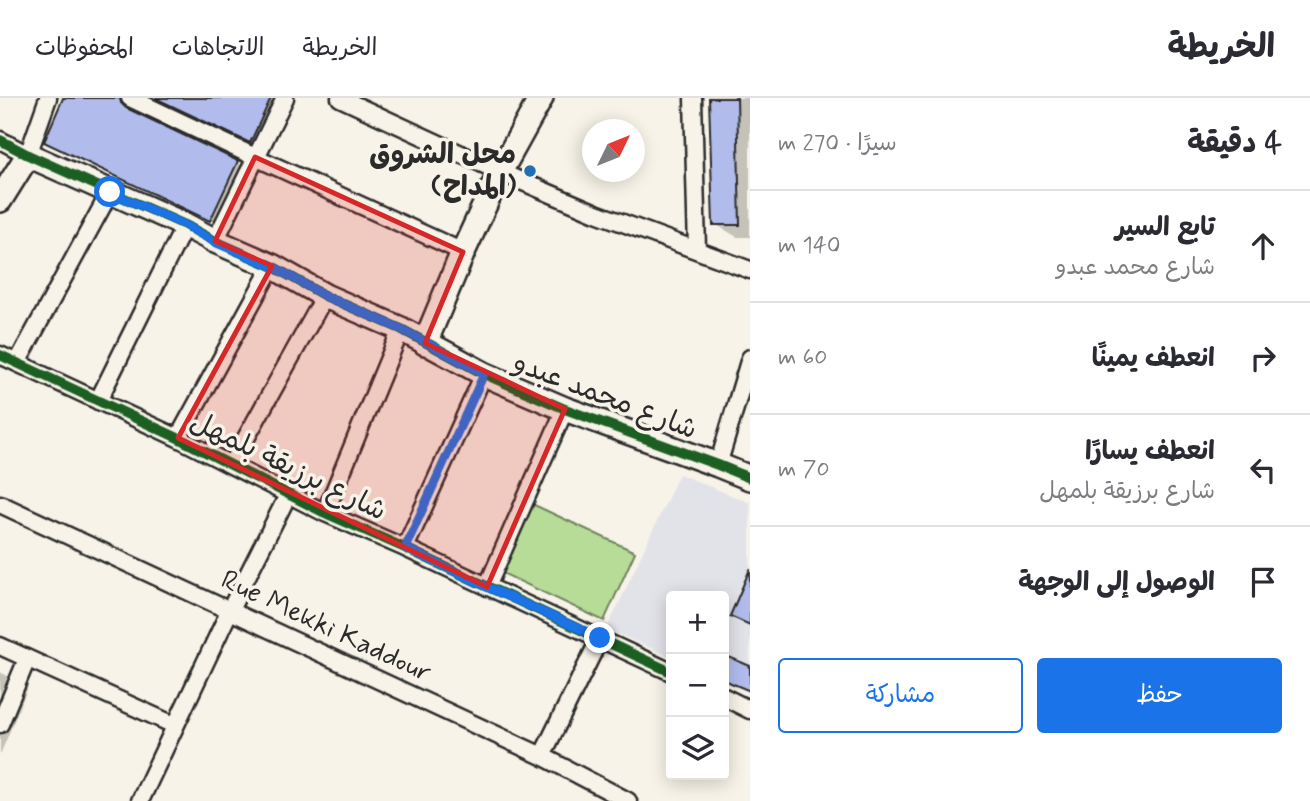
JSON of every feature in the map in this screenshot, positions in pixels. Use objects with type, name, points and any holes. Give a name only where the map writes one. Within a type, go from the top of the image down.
[{"type":"street","points":[[0,200],[27,155],[48,98]]},
{"type":"street","points":[[130,98],[463,251]]},
{"type":"street","points":[[215,242],[285,98]]},
{"type":"street","points":[[340,98],[596,214],[750,270]]},
{"type":"street","points":[[425,343],[463,251],[500,172],[541,98]]},
{"type":"street","points":[[693,98],[697,250]]},
{"type":"street","points":[[0,140],[27,155]]},
{"type":"street","name":"شارع محمد عبدو","points":[[27,155],[272,266],[325,296],[401,329],[484,374],[565,409],[750,478]]},
{"type":"street","points":[[18,363],[110,192]]},
{"type":"street","points":[[98,401],[185,225]]},
{"type":"street","points":[[178,438],[272,266]]},
{"type":"street","points":[[231,465],[325,296]]},
{"type":"street","points":[[325,513],[401,329]]},
{"type":"street","name":"شارع برزيقة بلمهل","points":[[0,355],[178,438],[325,513],[666,670]]},
{"type":"street","points":[[719,465],[750,358]]},
{"type":"street","points":[[405,548],[484,374]]},
{"type":"street","points":[[487,587],[565,409]]},
{"type":"street","points":[[140,801],[174,725],[288,495]]},
{"type":"street","name":"Rue Mekki Kaddour","points":[[0,505],[542,756],[628,801]]},
{"type":"street","points":[[542,756],[600,638]]},
{"type":"street","points":[[0,646],[174,725]]},
{"type":"street","points":[[0,724],[27,659]]},
{"type":"street","points":[[729,700],[750,710]]},
{"type":"street","points":[[599,801],[608,801]]},
{"type":"highlighted area","points":[[255,157],[463,252],[425,343],[565,409],[487,587],[178,438],[272,266],[215,241]]},
{"type":"shaded area","points":[[679,474],[750,503],[750,691],[729,682],[729,591],[666,591],[666,655],[607,629]]},
{"type":"green space","points":[[530,503],[635,552],[604,621],[498,571]]},
{"type":"building","points":[[63,98],[120,98],[126,108],[238,161],[210,221],[44,142]]},
{"type":"building","points":[[155,98],[271,98],[250,143]]},
{"type":"building","points":[[709,98],[737,98],[740,225],[713,225]]},
{"type":"building","points":[[750,569],[750,625],[730,616]]},
{"type":"building","points":[[729,657],[750,666],[750,691],[729,682]]},
{"type":"cycle path","points":[[0,140],[272,266],[325,296],[401,329],[484,374],[565,409],[750,478]]},
{"type":"cycle path","points":[[0,355],[178,438],[325,513],[666,670]]},
{"type":"place","name":"محل الشروق (المداح)","points":[[530,171]]},
{"type":"route","points":[[110,192],[272,266],[325,296],[401,329],[484,374],[405,548],[600,638]]}]
